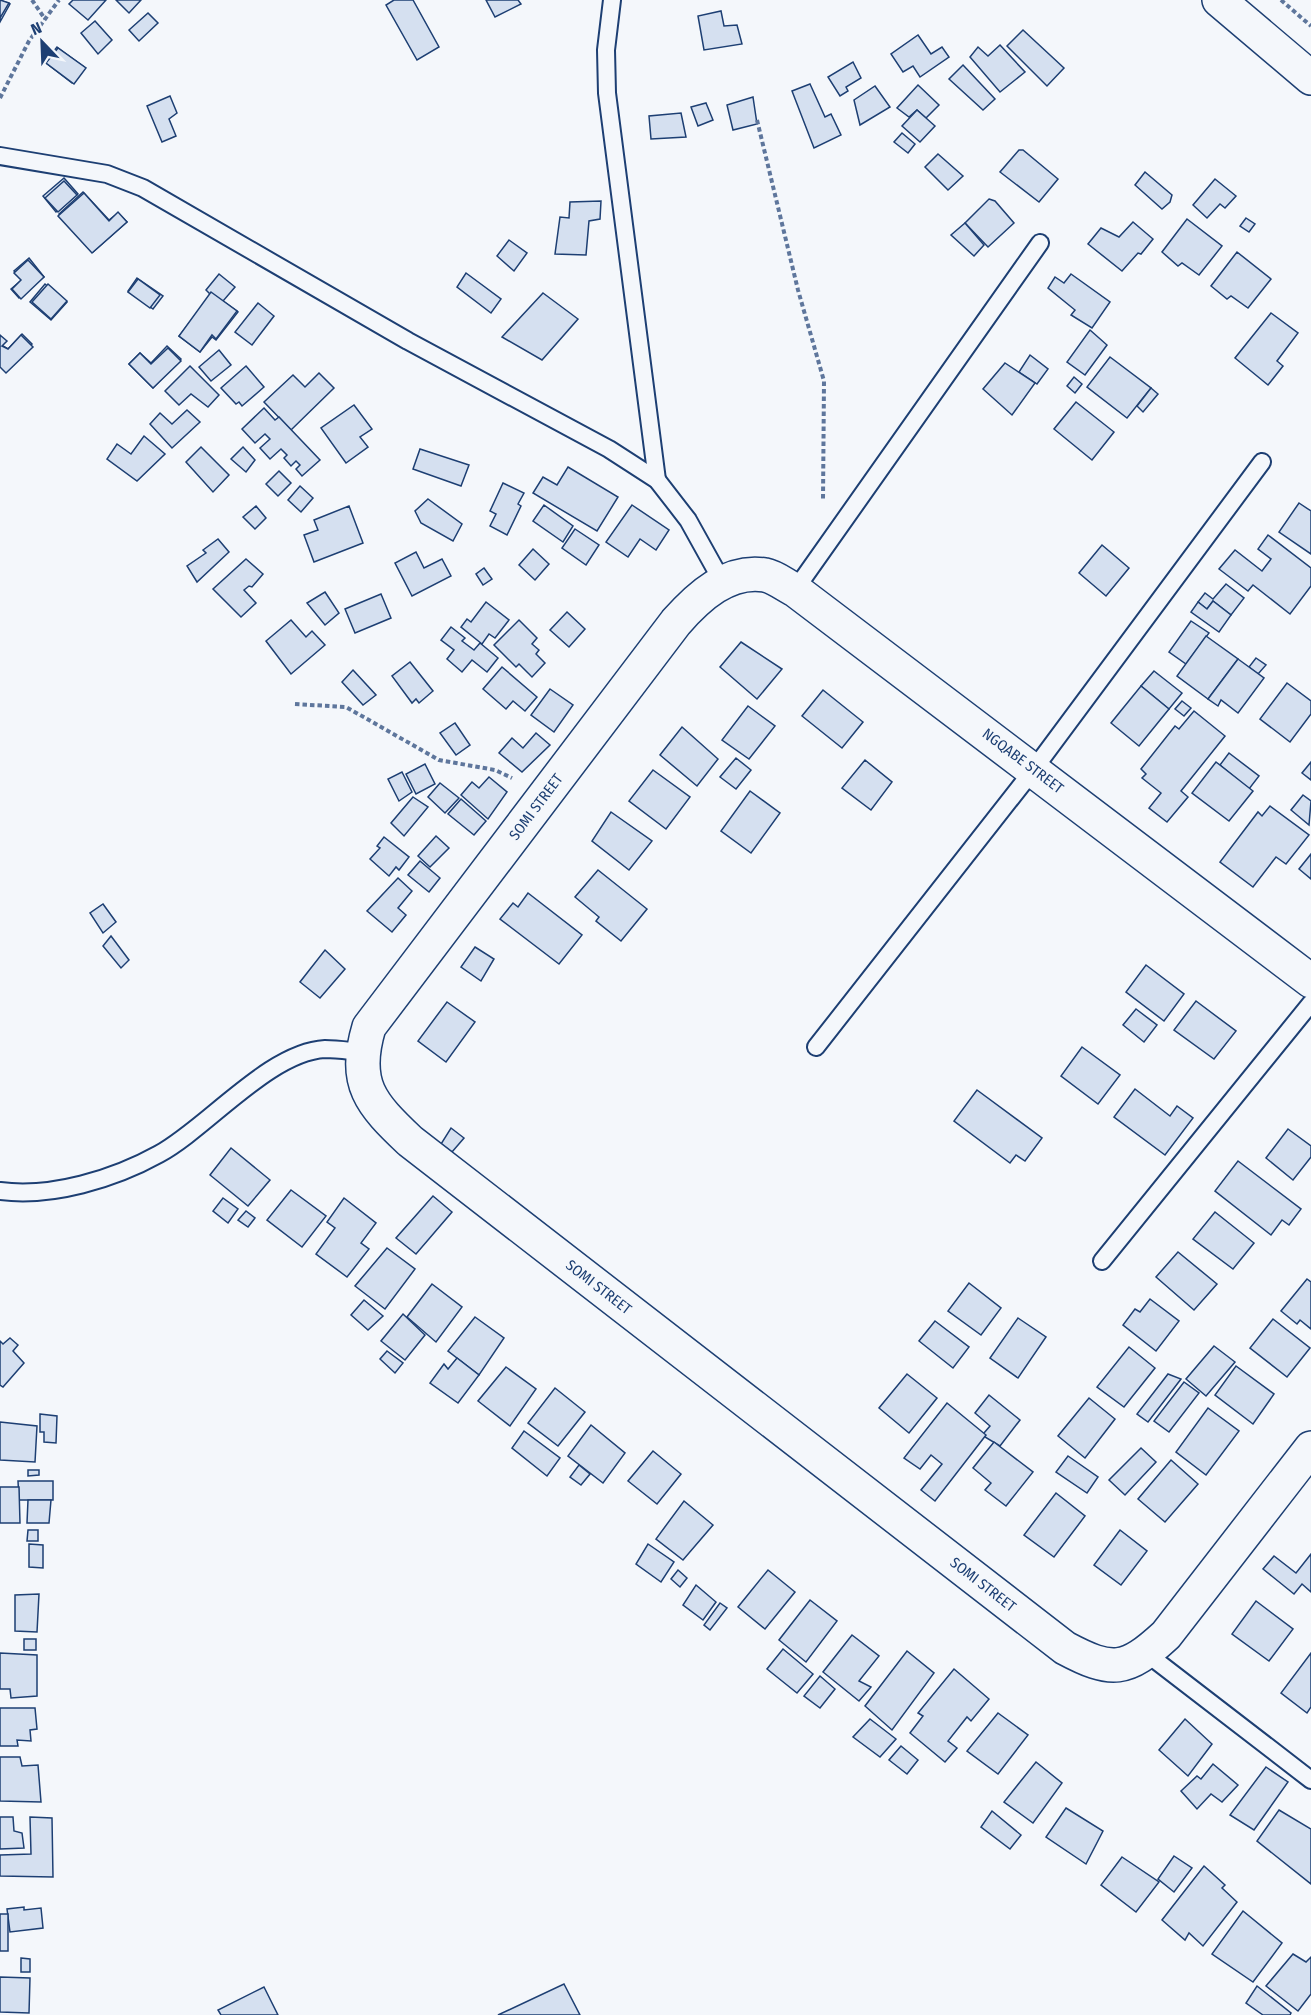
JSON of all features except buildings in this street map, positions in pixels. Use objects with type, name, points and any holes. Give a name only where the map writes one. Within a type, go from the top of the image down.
[{"type":"street","points":[[1219,0],[1311,78]]},
{"type":"street","name":"NGQABE STREET","points":[[723,583],[750,574],[767,575],[795,590],[1311,981]]},
{"type":"street","name":"SOMI STREET","points":[[723,583],[699,596],[676,622],[369,1028],[362,1052],[365,1085],[378,1111],[410,1142],[1065,1648],[1092,1662],[1121,1666],[1146,1653],[1173,1626],[1311,1448]]},
{"type":"lane","points":[[612,0],[606,50],[607,93],[657,480]]},
{"type":"lane","points":[[0,156],[107,174],[143,188],[408,341],[609,449],[657,480],[688,520],[723,583]]},
{"type":"lane","points":[[795,590],[1041,243]]},
{"type":"lane","points":[[816,1047],[1034,769],[1262,462]]},
{"type":"lane","points":[[1102,1261],[1311,1003]]},
{"type":"lane","points":[[0,1191],[15,1193],[52,1190],[106,1177],[160,1154],[264,1075],[297,1057],[324,1049],[362,1052]]},
{"type":"lane","points":[[1146,1653],[1311,1780]]},
{"type":"path","points":[[32,0],[45,19]]},
{"type":"path","points":[[0,98],[29,41],[59,0]]},
{"type":"path","points":[[1281,0],[1311,26]]},
{"type":"path","points":[[757,120],[798,290],[824,381],[823,549]]},
{"type":"path","points":[[296,704],[346,707],[440,760],[466,767],[495,770],[544,796]]}]
